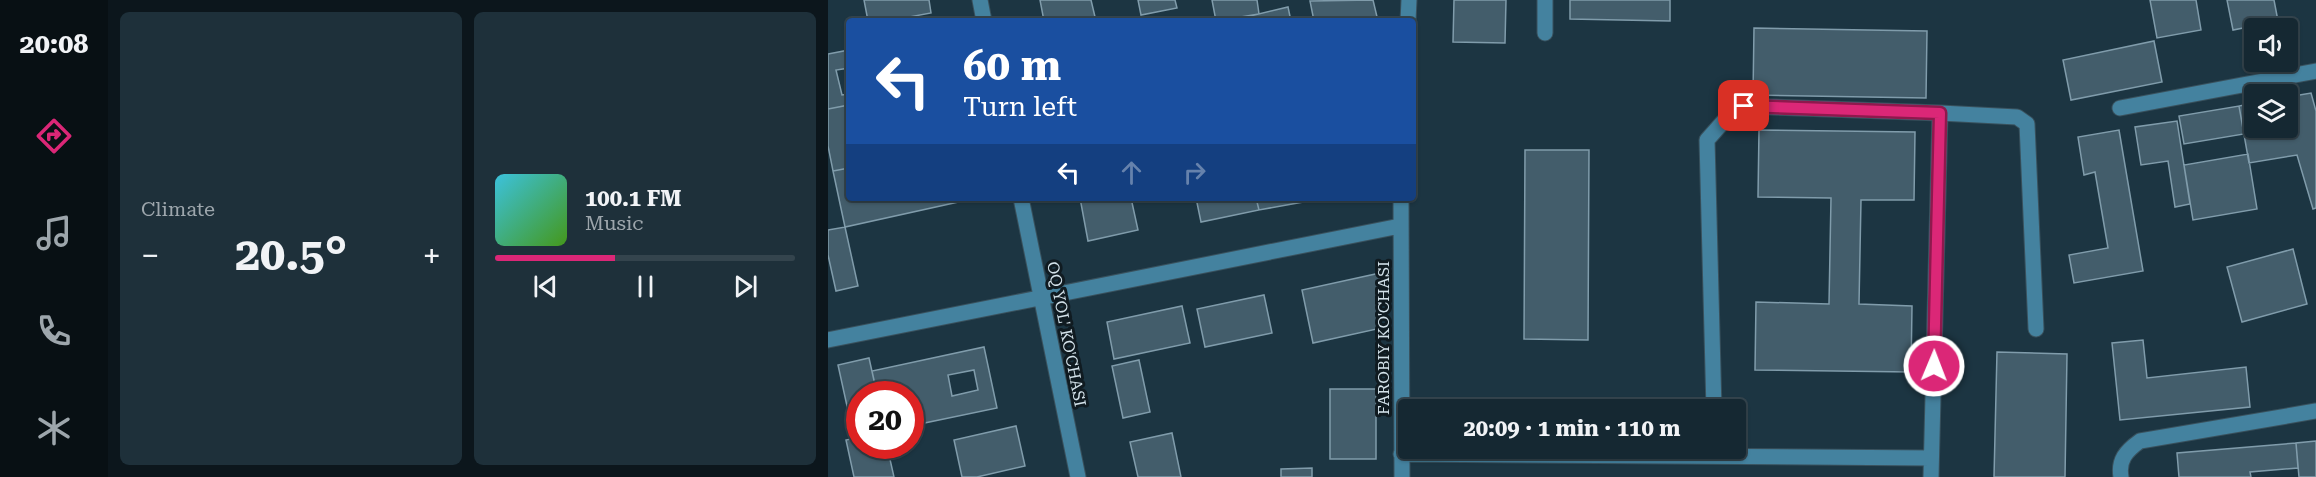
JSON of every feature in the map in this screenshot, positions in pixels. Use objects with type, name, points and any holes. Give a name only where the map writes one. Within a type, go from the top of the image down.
[{"type":"street","points":[[980,0],[983,18]]},
{"type":"street","points":[[1408,18],[1409,0]]},
{"type":"street","points":[[1545,0],[1545,33]]},
{"type":"street","points":[[2120,108],[2316,71]]},
{"type":"street","points":[[1714,399],[1707,140],[1723,122],[1744,106],[2017,117],[2027,124],[2036,329]]},
{"type":"street","points":[[1931,477],[1940,113]]},
{"type":"street","name":"OQ YOL' KO'CHASI","points":[[1022,201],[1078,477]]},
{"type":"street","name":"FAROBIY KO'CHASI","points":[[1401,201],[1401,399]]},
{"type":"street","points":[[828,340],[1400,226]]},
{"type":"street","points":[[2121,477],[2119,465],[2127,450],[2140,441],[2316,411]]},
{"type":"street","points":[[1746,453],[1931,458]]},
{"type":"street","name":"FAROBIY KO'CHASI","points":[[1401,459],[1402,477]]},
{"type":"building","points":[[864,0],[929,0],[931,13],[904,18],[867,18]]},
{"type":"building","points":[[1040,0],[1091,0],[1095,18],[1043,18]]},
{"type":"building","points":[[1138,0],[1175,0],[1177,8],[1141,15]]},
{"type":"building","points":[[1212,0],[1257,0],[1259,14],[1215,18]]},
{"type":"building","points":[[1373,0],[1377,18],[1313,18],[1310,1]]},
{"type":"building","points":[[1454,0],[1506,0],[1505,43],[1453,42]]},
{"type":"building","points":[[1570,0],[1670,0],[1670,21],[1570,19]]},
{"type":"building","points":[[2150,0],[2196,0],[2201,30],[2157,38]]},
{"type":"building","points":[[2227,0],[2274,0],[2277,18],[2244,18],[2244,28],[2233,30]]},
{"type":"building","points":[[1288,7],[1290,18],[1246,18]]},
{"type":"building","points":[[1754,28],[1927,31],[1926,98],[1753,95]]},
{"type":"building","points":[[2154,41],[2162,82],[2071,100],[2063,60]]},
{"type":"building","points":[[846,51],[846,68],[836,70],[842,95],[846,94],[846,106],[828,109],[828,54]]},
{"type":"building","points":[[2311,93],[2316,111],[2316,208],[2313,209],[2297,155],[2249,163],[2245,138],[2298,138],[2298,95]]},
{"type":"building","points":[[2244,105],[2244,134],[2239,106]]},
{"type":"building","points":[[846,106],[846,169],[833,171],[828,146],[828,109]]},
{"type":"building","points":[[2239,106],[2244,134],[2184,144],[2179,116]]},
{"type":"building","points":[[2177,121],[2190,204],[2175,207],[2168,161],[2141,165],[2135,127]]},
{"type":"building","points":[[1759,130],[1915,132],[1914,200],[1861,200],[1859,304],[1912,306],[1911,372],[1755,370],[1756,302],[1829,304],[1831,198],[1758,197]]},
{"type":"building","points":[[2119,130],[2143,271],[2074,283],[2069,255],[2108,248],[2095,172],[2084,175],[2078,137]]},
{"type":"building","points":[[1525,150],[1589,150],[1588,340],[1524,339]]},
{"type":"building","points":[[2248,154],[2257,209],[2193,220],[2184,165]]},
{"type":"building","points":[[846,169],[846,201],[963,201],[845,227],[833,171]]},
{"type":"building","points":[[1081,201],[1132,201],[1138,230],[1088,241]]},
{"type":"building","points":[[1197,201],[1257,201],[1259,210],[1201,222]]},
{"type":"building","points":[[1257,201],[1308,201],[1259,210]]},
{"type":"building","points":[[845,227],[858,286],[836,291],[828,255],[828,230]]},
{"type":"building","points":[[2293,249],[2307,304],[2242,322],[2227,267]]},
{"type":"building","points":[[1380,273],[1377,329],[1313,343],[1302,290]]},
{"type":"building","points":[[1264,295],[1272,333],[1205,347],[1197,309]]},
{"type":"building","points":[[1182,306],[1190,343],[1114,359],[1107,322]]},
{"type":"building","points":[[2143,340],[2147,378],[2246,367],[2250,407],[2120,420],[2112,343]]},
{"type":"building","points":[[984,347],[997,408],[924,423],[924,381],[874,381],[872,371]],"holes":[[[974,370],[978,390],[952,396],[948,375]]]},
{"type":"building","points":[[1997,352],[2067,354],[2065,477],[1994,477]]},
{"type":"building","points":[[869,358],[874,381],[846,381],[846,402],[838,365]]},
{"type":"building","points":[[1139,360],[1150,412],[1123,418],[1112,366]]},
{"type":"building","points":[[1330,389],[1376,389],[1376,459],[1330,459]]},
{"type":"building","points":[[1016,426],[1025,466],[977,477],[962,477],[954,440]]},
{"type":"building","points":[[1172,433],[1181,477],[1138,477],[1130,442]]},
{"type":"building","points":[[2316,441],[2316,477],[2299,477],[2296,443]]},
{"type":"building","points":[[2296,443],[2298,468],[2250,472],[2251,477],[2179,477],[2177,453]]},
{"type":"building","points":[[850,459],[890,459],[894,477],[854,477]]},
{"type":"building","points":[[1312,468],[1312,477],[1281,477],[1281,469]]},
{"type":"route","points":[[1744,106],[1940,113],[1934,366]]}]
